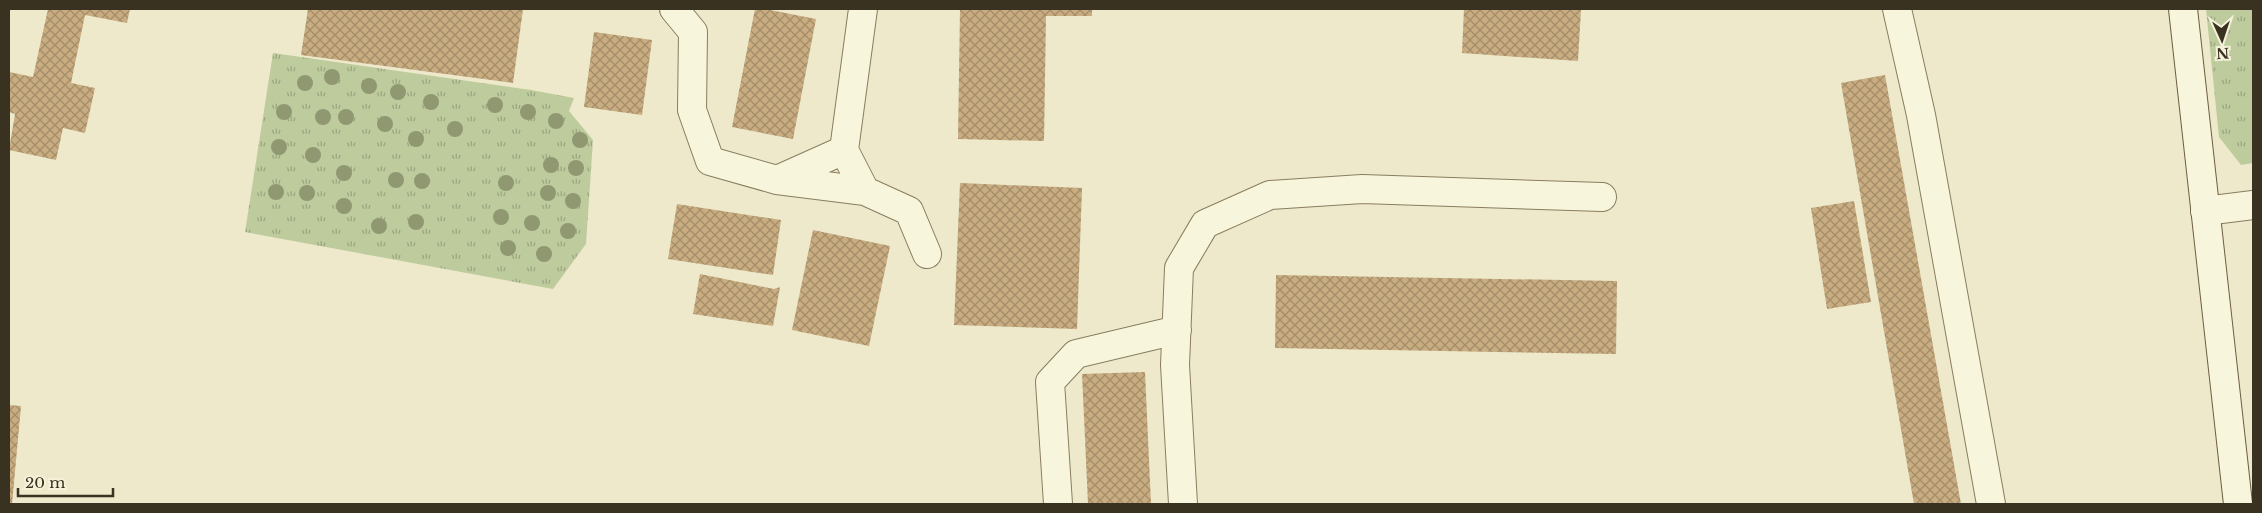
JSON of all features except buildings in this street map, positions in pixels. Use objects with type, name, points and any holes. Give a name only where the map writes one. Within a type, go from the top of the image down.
[{"type":"street","points":[[674,9],[693,32],[692,110],[710,161],[777,180],[865,190],[909,211],[927,254]]},
{"type":"street","points":[[863,9],[844,150],[865,190]]},
{"type":"street","points":[[1897,9],[1923,125],[1992,504]]},
{"type":"street","points":[[2183,9],[2238,504]]},
{"type":"street","points":[[777,180],[844,150]]},
{"type":"street","points":[[1183,504],[1175,365],[1179,268],[1205,224],[1270,194],[1362,189],[1602,197]]},
{"type":"street","points":[[2205,211],[2253,205]]},
{"type":"street","points":[[1058,504],[1050,382],[1076,354],[1177,330]]},
{"type":"green space","points":[[2206,9],[2253,9],[2253,163],[2241,165],[2219,137]]},
{"type":"green space","points":[[273,53],[531,90],[574,98],[569,111],[593,140],[586,244],[553,289],[245,232]]}]
